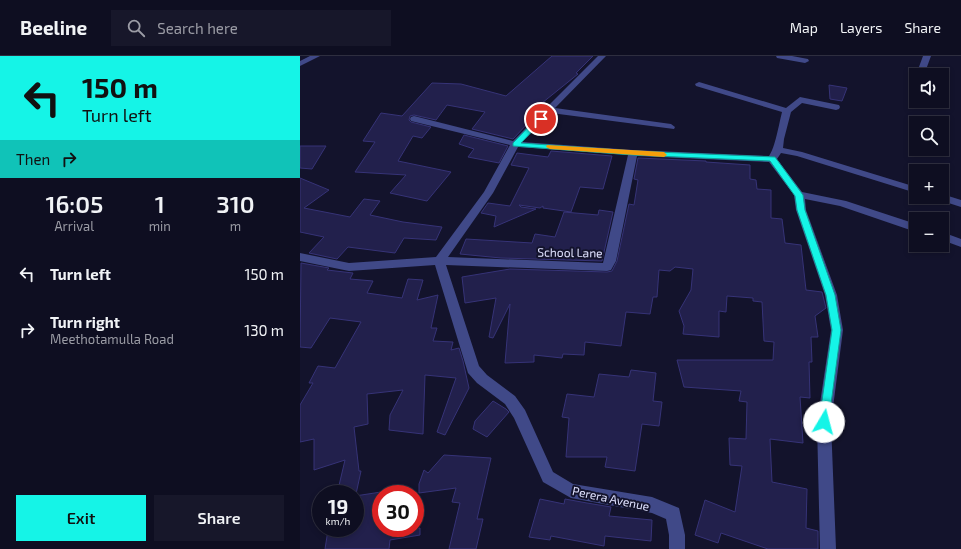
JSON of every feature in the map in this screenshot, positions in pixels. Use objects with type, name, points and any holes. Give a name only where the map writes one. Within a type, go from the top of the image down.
[{"type":"street","points":[[300,64],[316,56]]},
{"type":"street","points":[[300,257],[348,267],[439,261],[488,193],[515,144],[602,56]]},
{"type":"street","points":[[780,56],[805,61]]},
{"type":"street","points":[[923,68],[927,56]]},
{"type":"street","points":[[699,84],[787,112]]},
{"type":"street","points":[[772,159],[778,150],[779,139],[787,112],[800,100],[836,107]]},
{"type":"street","points":[[549,110],[671,127]]},
{"type":"street","points":[[414,119],[515,144],[633,153],[772,159]]},
{"type":"street","points":[[778,150],[799,154],[909,188]]},
{"type":"street","name":"School Lane","points":[[439,261],[607,267],[610,262],[633,153]]},
{"type":"street","points":[[772,159],[799,195],[801,210],[831,295],[837,330],[824,422],[828,549]]},
{"type":"street","points":[[799,195],[842,203],[909,226]]},
{"type":"street","points":[[949,200],[961,204]]},
{"type":"street","points":[[949,239],[961,243]]},
{"type":"street","name":"Perera Avenue","points":[[439,261],[473,368],[482,379],[510,400],[520,414],[548,477],[571,491],[652,505],[673,514],[677,535],[677,549]]},
{"type":"building","points":[[552,56],[593,56],[576,73],[578,74],[542,103],[546,104],[513,139],[472,129],[485,112],[447,105],[436,120],[414,115],[410,116],[409,120],[411,122],[431,127],[422,138],[413,136],[398,161],[451,172],[427,201],[390,193],[406,175],[355,172],[375,142],[363,141],[381,113],[402,116],[432,83],[461,84],[506,96]]},
{"type":"building","points":[[829,85],[847,88],[842,101],[830,99]]},
{"type":"building","points":[[464,135],[508,146],[499,163],[468,157],[474,149],[459,144]]},
{"type":"building","points":[[300,146],[326,146],[312,169],[300,168]]},
{"type":"building","points":[[551,151],[612,156],[603,189],[580,187],[571,212],[543,208],[543,206],[540,208],[519,205],[521,207],[536,209],[494,227],[496,216],[481,213],[488,203],[510,206],[529,168],[511,165],[517,153],[548,157]]},
{"type":"building","points":[[638,158],[706,161],[750,165],[750,179],[756,180],[757,189],[771,190],[771,218],[782,219],[785,243],[801,245],[806,290],[822,292],[826,308],[815,316],[818,337],[811,337],[812,362],[809,362],[810,398],[800,397],[803,443],[770,439],[772,482],[807,489],[806,528],[818,531],[818,549],[768,549],[721,533],[718,543],[695,535],[705,500],[735,512],[742,466],[730,465],[729,438],[746,439],[747,402],[739,401],[741,391],[684,387],[677,360],[773,360],[774,342],[764,341],[762,302],[753,301],[753,298],[727,296],[726,312],[719,311],[719,337],[683,334],[684,326],[679,311],[691,290],[693,269],[675,267],[670,271],[659,270],[657,297],[653,297],[650,314],[626,312],[621,346],[585,342],[584,355],[563,354],[562,358],[534,355],[534,362],[505,363],[510,304],[493,338],[489,337],[496,298],[465,303],[462,277],[510,269],[612,271],[617,261],[629,204],[634,205],[638,180],[634,179]]},
{"type":"building","points":[[300,178],[329,190],[304,208],[350,217],[364,199],[380,201],[370,215],[403,222],[442,227],[436,240],[404,238],[395,253],[348,247],[337,259],[309,253],[324,237],[300,232]]},
{"type":"building","points":[[599,210],[613,212],[602,261],[501,258],[460,254],[466,239],[532,243],[535,234],[555,237],[564,212],[598,215]]},
{"type":"building","points":[[301,263],[329,268],[327,270],[353,273],[350,279],[373,281],[367,293],[402,298],[408,279],[423,280],[417,300],[438,295],[431,328],[437,328],[433,341],[453,342],[451,350],[459,348],[469,388],[445,435],[437,432],[456,378],[425,375],[423,434],[389,430],[390,415],[403,390],[367,394],[368,424],[354,427],[359,471],[361,471],[358,485],[339,485],[345,460],[314,470],[314,439],[300,442],[300,405],[313,383],[309,383],[318,366],[335,368],[361,322],[330,318],[311,348],[300,347]]},
{"type":"building","points":[[631,370],[656,373],[653,401],[662,402],[659,426],[642,424],[635,471],[605,467],[607,457],[566,457],[569,418],[562,417],[567,394],[594,397],[599,374],[629,377]]},
{"type":"building","points":[[493,401],[509,412],[487,437],[473,429],[475,421]]},
{"type":"building","points":[[444,455],[491,458],[477,519],[483,519],[476,549],[449,549],[460,503],[452,502],[456,488],[424,492],[424,485],[419,484],[424,470],[428,473]]},
{"type":"building","points":[[372,493],[372,537],[408,537],[390,540],[389,549],[325,549],[327,537],[364,537],[364,495]]},
{"type":"building","points":[[540,499],[564,504],[565,499],[611,507],[609,516],[652,520],[651,541],[605,536],[604,546],[551,536],[550,540],[529,537]]},
{"type":"slow traffic","points":[[550,147],[664,155]]},
{"type":"route","points":[[541,119],[515,144],[633,153],[772,159],[799,195],[801,210],[831,295],[837,330],[824,422]]}]
